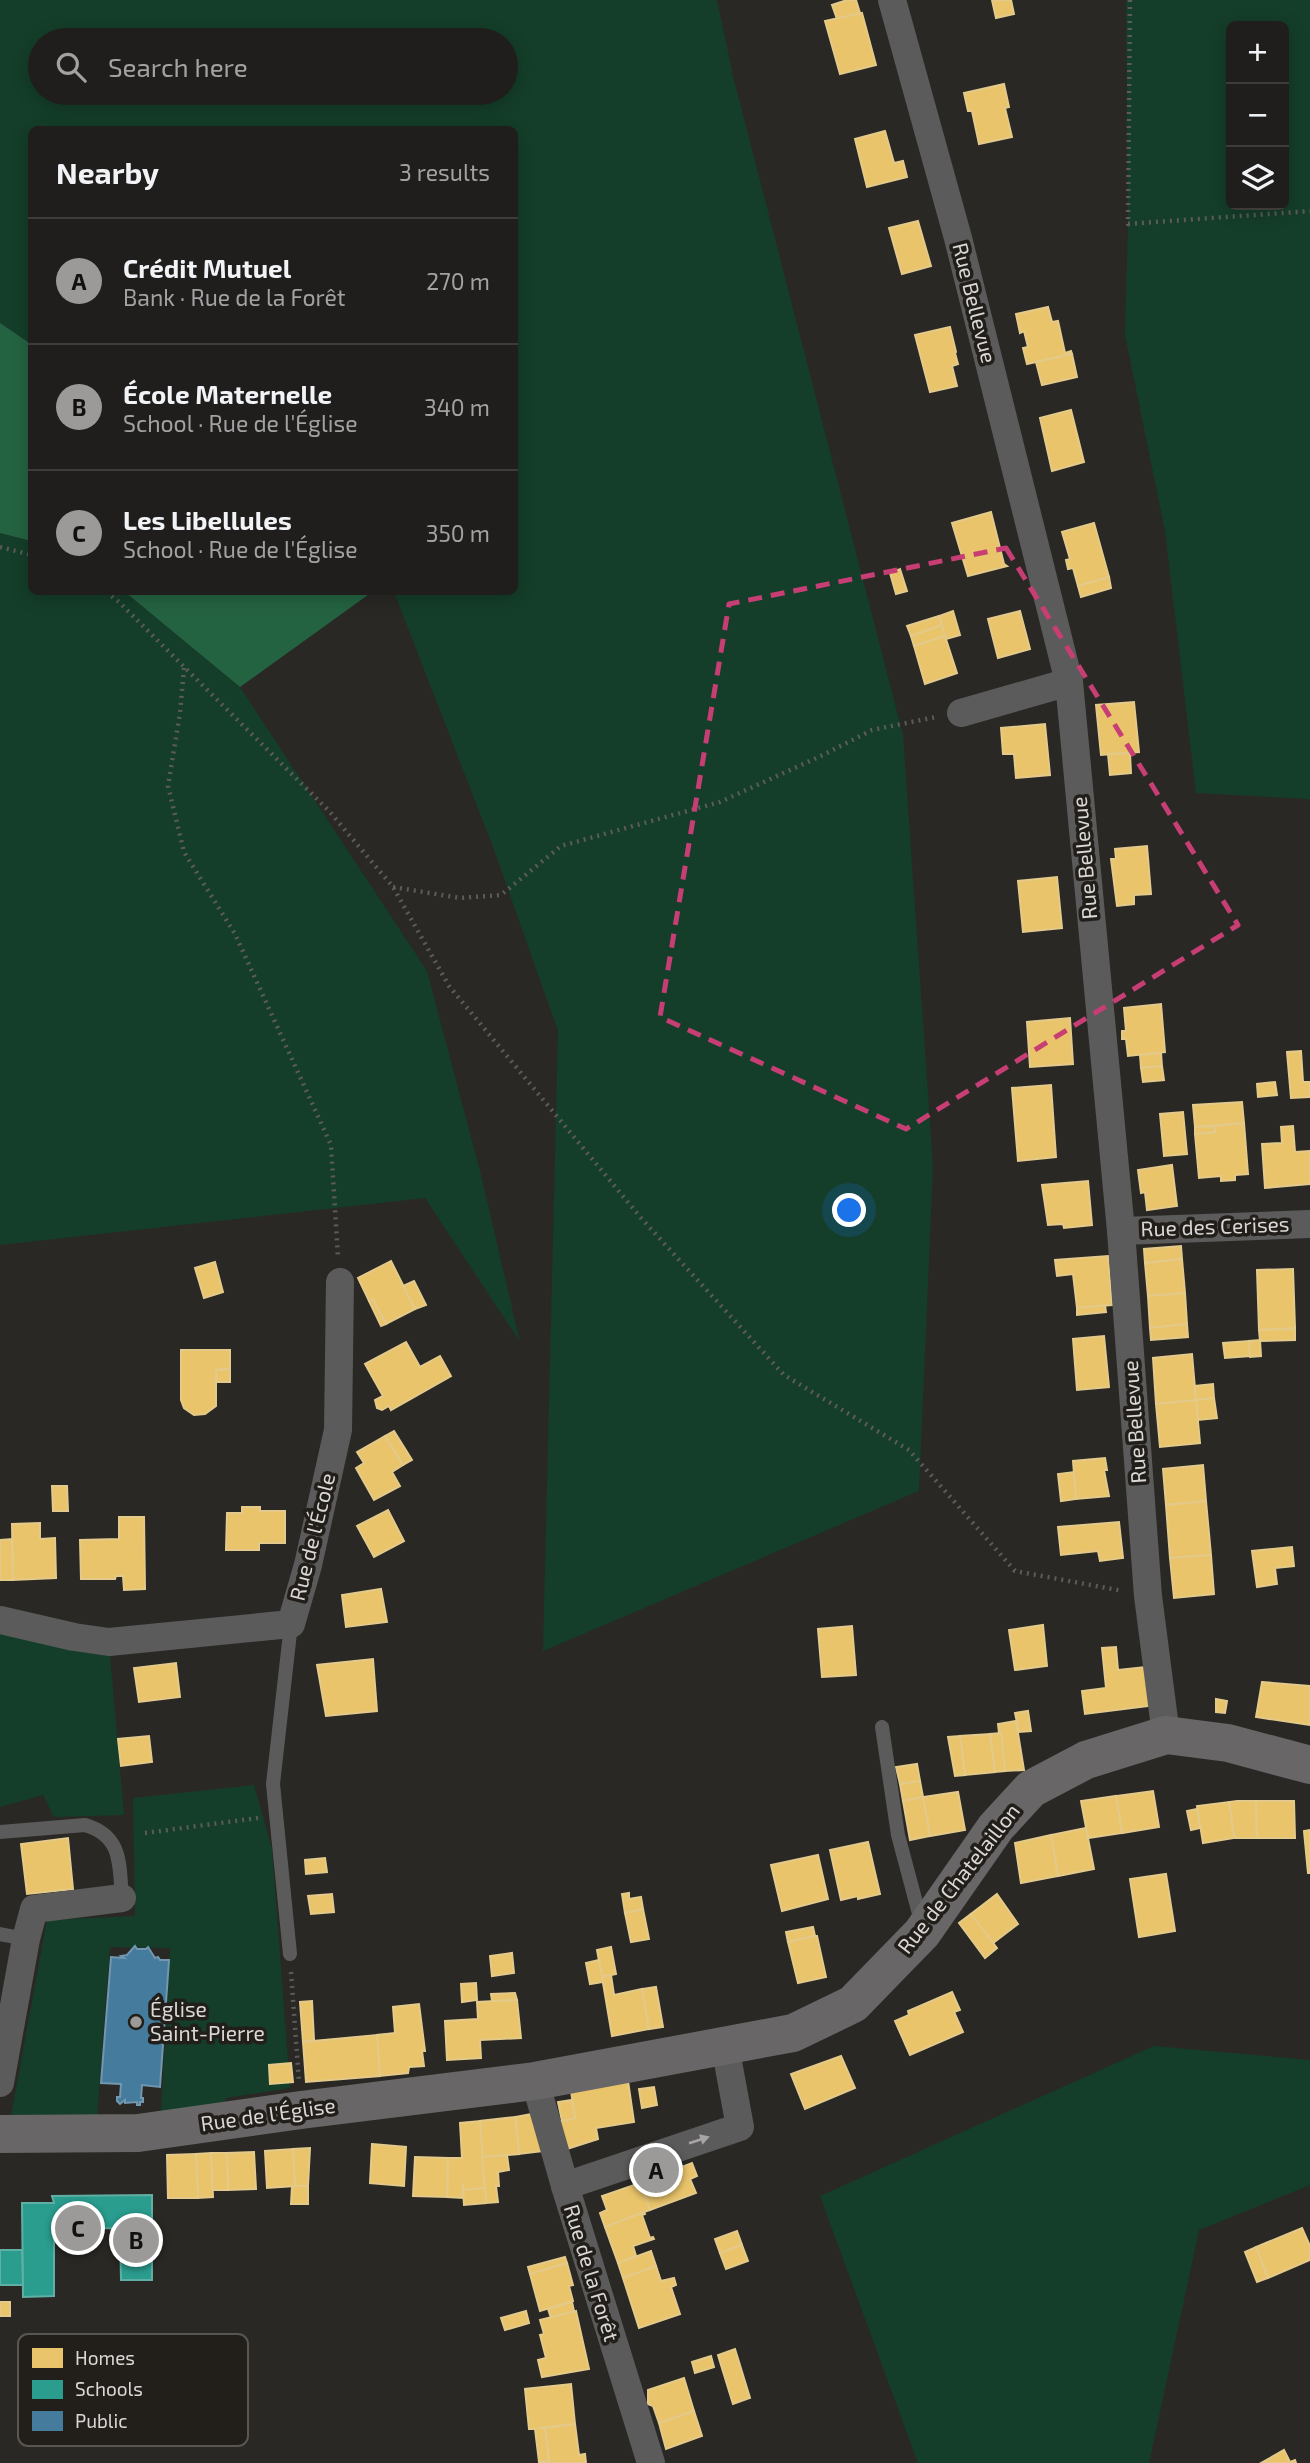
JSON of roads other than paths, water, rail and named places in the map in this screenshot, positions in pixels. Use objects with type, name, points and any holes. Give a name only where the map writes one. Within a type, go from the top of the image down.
[{"type":"main road","name":"Rue de Chatelaillon","points":[[535,2081],[793,2033],[853,2004],[923,1930],[996,1827],[1031,1789],[1086,1760],[1166,1735],[1228,1743],[1310,1765]]},
{"type":"main road","name":"Rue de l'Église","points":[[0,2134],[138,2133],[535,2081]]},
{"type":"street","name":"Rue Bellevue","points":[[892,0],[958,238],[1069,682],[1121,1231],[1148,1596],[1166,1735]]},
{"type":"street","points":[[961,713],[1069,682]]},
{"type":"street","name":"Rue des Cerises","points":[[1121,1231],[1310,1224]]},
{"type":"street","name":"Rue de l'École","points":[[0,1620],[109,1642],[291,1624],[308,1565],[338,1430],[340,1282]]},
{"type":"street","points":[[0,2083],[13,1937],[34,1909],[122,1898]]},
{"type":"street","points":[[565,2186],[740,2127],[725,2046]]},
{"type":"street","name":"Rue de la Forêt","points":[[535,2081],[651,2463]]},
{"type":"lane","points":[[290,1954],[272,1784],[291,1624]]},
{"type":"lane","points":[[882,1727],[898,1835],[923,1930]]},
{"type":"lane","points":[[0,1832],[85,1825],[106,1833],[116,1850],[122,1898]]},
{"type":"place","name":"Église Saint-Pierre","points":[[136,2022]]},
{"type":"place","name":"Crédit Mutuel","points":[[656,2170]]},
{"type":"place","name":"Les Libellules","points":[[78,2228]]},
{"type":"place","name":"École Maternelle","points":[[136,2240]]}]
